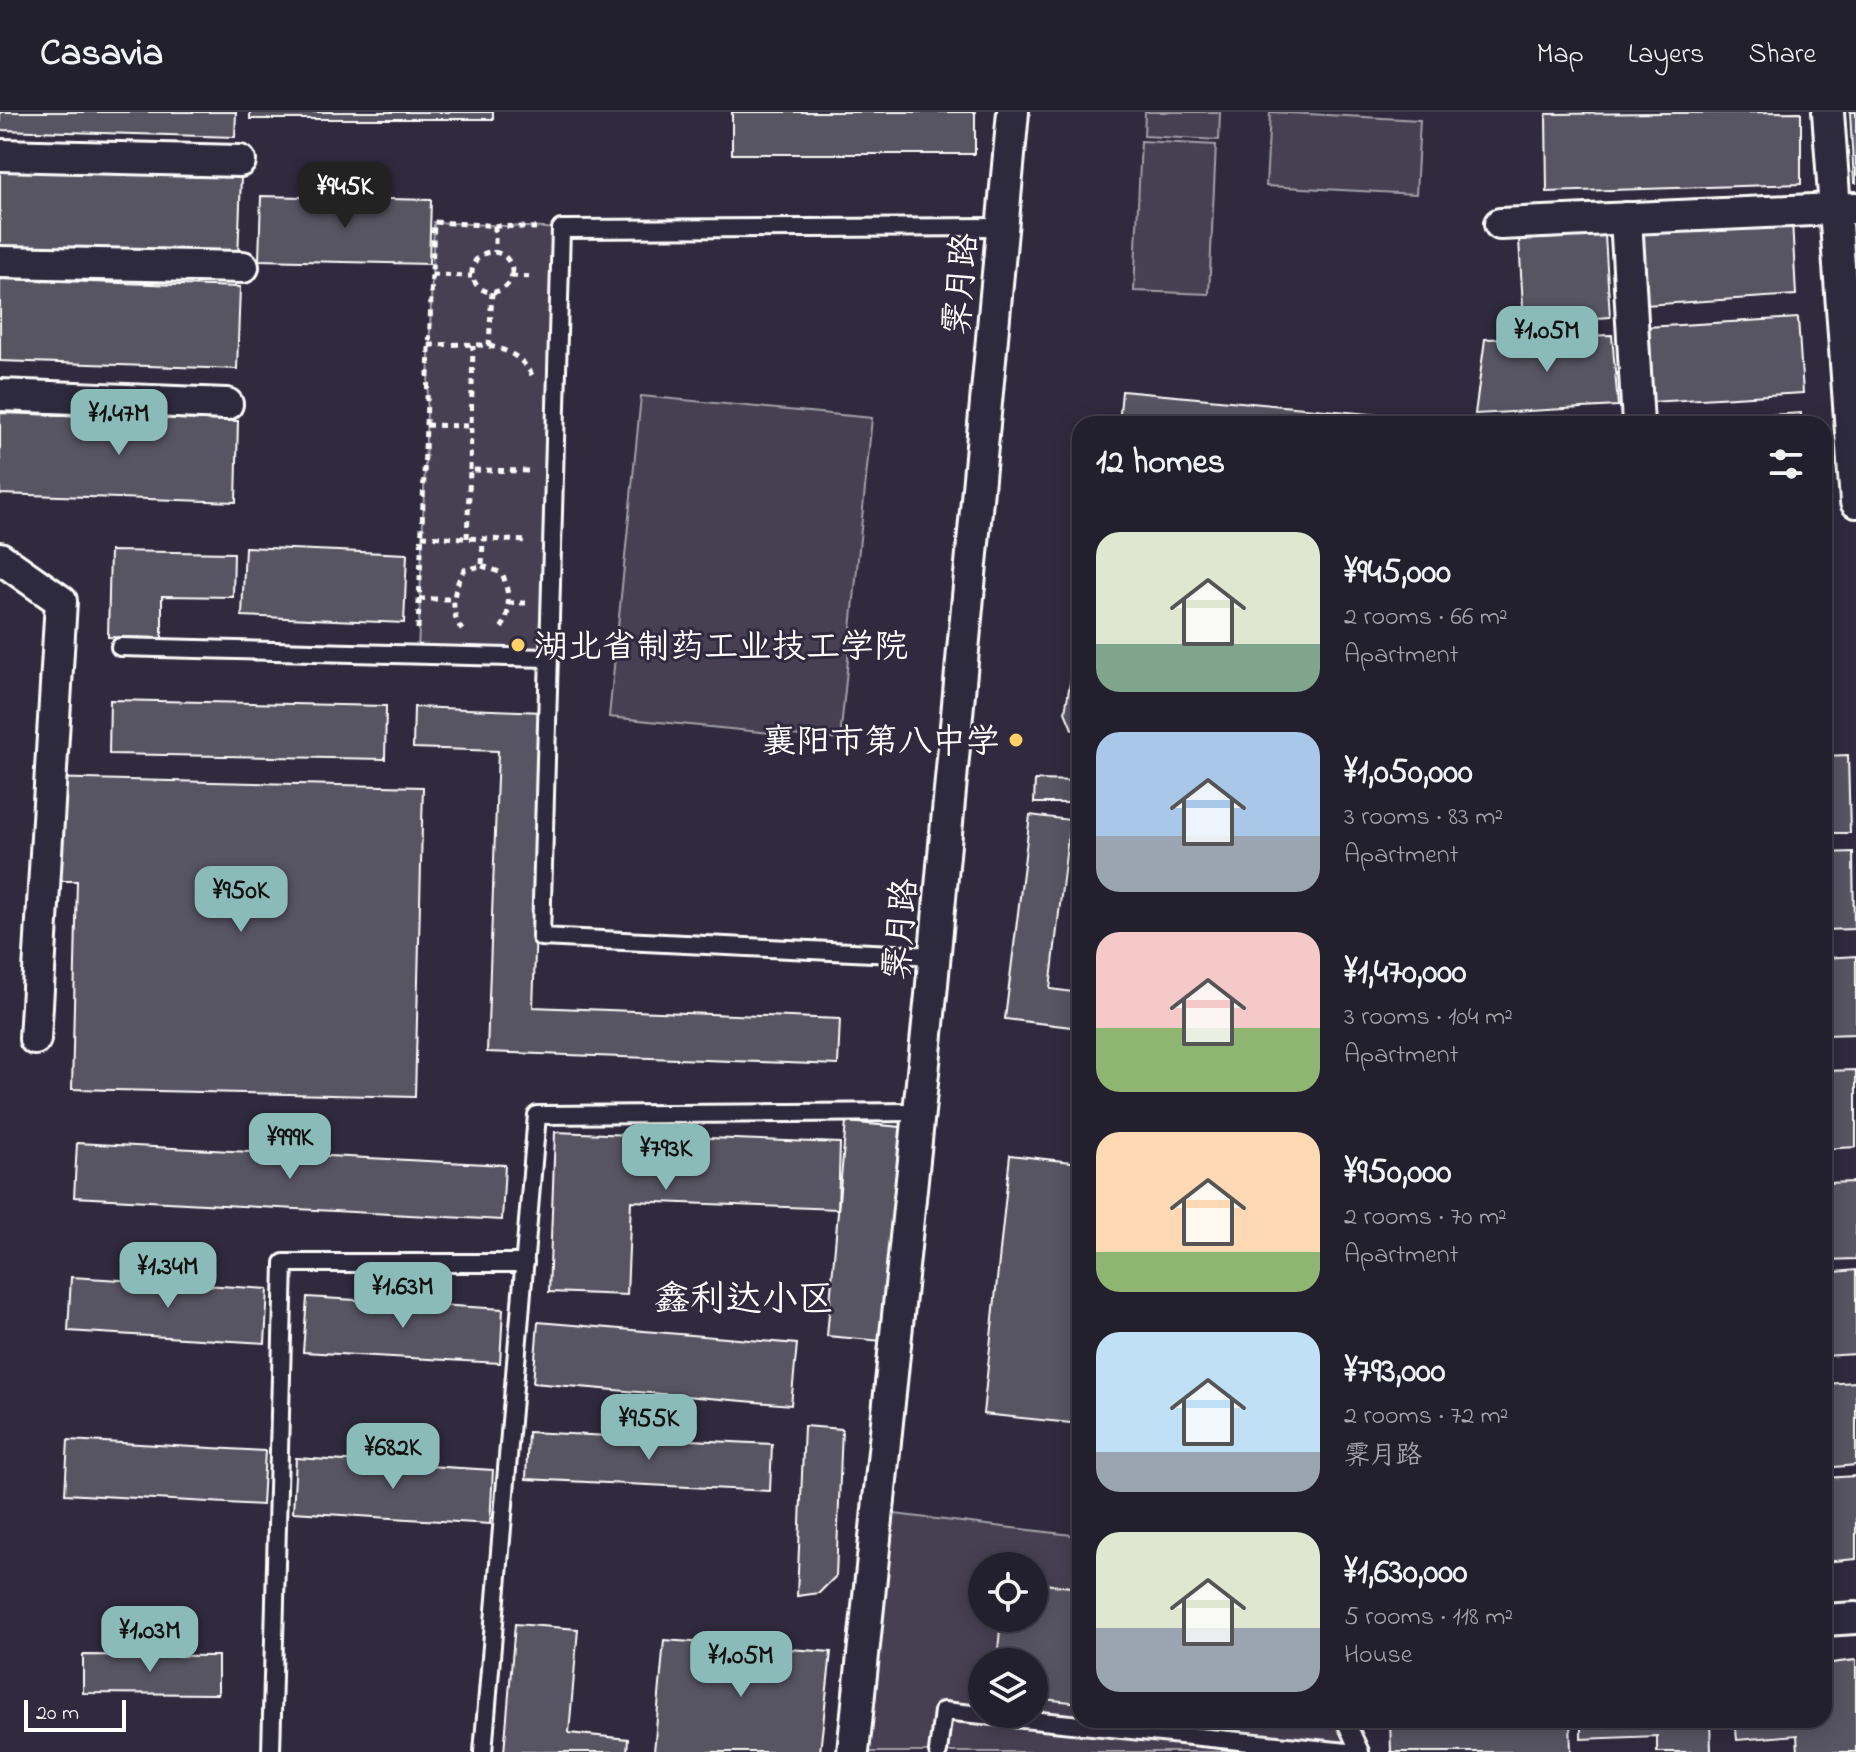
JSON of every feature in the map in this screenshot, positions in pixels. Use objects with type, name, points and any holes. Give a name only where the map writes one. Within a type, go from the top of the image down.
[{"type":"street","name":"霁月路","points":[[853,1752],[935,956],[1013,112]]},
{"type":"street","points":[[1828,112],[1845,208],[1856,502]]},
{"type":"street","points":[[0,155],[240,161]]},
{"type":"street","points":[[1500,224],[1845,208]]},
{"type":"street","points":[[1626,218],[1638,416]]},
{"type":"street","points":[[0,262],[243,267]]},
{"type":"street","points":[[0,395],[227,404]]},
{"type":"street","points":[[0,558],[61,601],[35,1039]]},
{"type":"street","points":[[1832,1620],[1856,1618]]},
{"type":"lane","points":[[935,956],[541,937],[561,229],[1003,227]]},
{"type":"lane","points":[[120,647],[548,658]]},
{"type":"lane","points":[[483,1752],[537,1115],[919,1112]]},
{"type":"lane","points":[[271,1752],[284,1263],[525,1263]]},
{"type":"lane","points":[[938,1752],[943,1711],[1072,1724]]},
{"type":"lane","points":[[1111,1728],[1347,1752]]},
{"type":"lane","points":[[1349,1728],[1360,1752]]},
{"type":"path","points":[[418,654],[434,222],[561,229]]},
{"type":"path","points":[[495,226],[495,252]]},
{"type":"path","points":[[472,276],[478,258],[495,252]]},
{"type":"path","points":[[472,276],[479,287],[492,292],[504,288],[511,276],[510,263],[495,252]]},
{"type":"path","points":[[432,275],[472,276]]},
{"type":"path","points":[[489,346],[492,292]]},
{"type":"path","points":[[429,345],[489,346],[511,351],[531,372],[534,384]]},
{"type":"path","points":[[467,538],[473,346]]},
{"type":"path","points":[[426,425],[471,426]]},
{"type":"path","points":[[470,470],[532,471],[533,456]]},
{"type":"path","points":[[422,536],[552,542]]},
{"type":"path","points":[[482,566],[483,539]]},
{"type":"path","points":[[471,633],[461,629],[454,615],[456,584],[464,570],[482,566],[502,573],[508,586],[507,617],[502,629],[492,633]]},
{"type":"path","points":[[419,599],[455,599]]},
{"type":"shaded area","points":[[1145,112],[1220,112],[1219,140],[1144,136]]},
{"type":"shaded area","points":[[1270,112],[1420,120],[1416,194],[1266,186]]},
{"type":"shaded area","points":[[1141,141],[1216,145],[1209,294],[1134,291]]},
{"type":"shaded area","points":[[434,222],[561,229],[548,658],[418,654]]},
{"type":"shaded area","points":[[641,396],[872,418],[840,740],[609,717]]},
{"type":"shaded area","points":[[877,1512],[1072,1535],[1072,1728],[1349,1728],[1360,1752],[853,1752]]},
{"type":"building","points":[[0,112],[236,112],[235,137],[0,130]]},
{"type":"building","points":[[250,112],[493,112],[493,119],[250,119]]},
{"type":"building","points":[[732,112],[975,112],[975,154],[732,154]]},
{"type":"building","points":[[1801,112],[1801,184],[1547,192],[1546,114]]},
{"type":"building","points":[[1850,112],[1856,112],[1856,183],[1854,183]]},
{"type":"building","points":[[0,169],[241,177],[238,259],[0,251]]},
{"type":"building","points":[[261,196],[431,200],[429,264],[259,260]]},
{"type":"building","points":[[1856,214],[1856,289],[1851,290],[1847,215]]},
{"type":"building","points":[[1792,220],[1796,295],[1645,305],[1641,229]]},
{"type":"building","points":[[1605,235],[1610,317],[1524,323],[1519,240]]},
{"type":"building","points":[[0,279],[240,287],[237,369],[0,361]]},
{"type":"building","points":[[1798,318],[1803,393],[1651,402],[1647,327]]},
{"type":"building","points":[[1612,335],[1618,406],[1475,414],[1485,339]]},
{"type":"building","points":[[1122,391],[1391,416],[1120,416]]},
{"type":"building","points":[[0,413],[238,421],[236,502],[0,494]]},
{"type":"building","points":[[1801,413],[1801,416],[1750,416]]},
{"type":"building","points":[[245,547],[407,554],[404,623],[242,616]]},
{"type":"building","points":[[110,551],[234,553],[233,597],[162,596],[162,638],[108,637]]},
{"type":"building","points":[[1072,672],[1072,729],[1065,712]]},
{"type":"building","points":[[110,700],[386,706],[385,759],[109,754]]},
{"type":"building","points":[[414,707],[544,712],[533,1007],[840,1019],[838,1065],[487,1052],[498,751],[413,748]]},
{"type":"building","points":[[1848,755],[1850,833],[1832,833],[1832,756]]},
{"type":"building","points":[[43,778],[423,787],[415,1097],[72,1089],[77,881],[41,881]]},
{"type":"building","points":[[1035,780],[1072,781],[1072,803],[1034,803]]},
{"type":"building","points":[[1030,815],[1070,820],[1050,989],[1072,992],[1072,1027],[1005,1019]]},
{"type":"building","points":[[1853,852],[1854,929],[1832,930],[1832,853]]},
{"type":"building","points":[[1856,956],[1856,1034],[1832,1035],[1832,958]]},
{"type":"building","points":[[1856,1070],[1856,1147],[1832,1148],[1832,1071]]},
{"type":"building","points":[[846,1122],[901,1127],[882,1341],[827,1336]]},
{"type":"building","points":[[555,1132],[840,1143],[838,1209],[631,1201],[627,1295],[549,1292]]},
{"type":"building","points":[[77,1143],[505,1165],[502,1220],[74,1197]]},
{"type":"building","points":[[1010,1155],[1072,1162],[1072,1423],[983,1414]]},
{"type":"building","points":[[1856,1182],[1856,1259],[1832,1260],[1832,1183]]},
{"type":"building","points":[[1856,1270],[1856,1354],[1832,1356],[1832,1272]]},
{"type":"building","points":[[71,1277],[268,1289],[265,1343],[68,1331]]},
{"type":"building","points":[[307,1297],[503,1309],[500,1363],[303,1352]]},
{"type":"building","points":[[538,1322],[797,1344],[791,1405],[533,1383]]},
{"type":"building","points":[[1856,1382],[1856,1465],[1832,1467],[1832,1384]]},
{"type":"building","points":[[804,1426],[842,1429],[836,1576],[819,1593],[797,1596]]},
{"type":"building","points":[[528,1432],[772,1444],[770,1491],[526,1479]]},
{"type":"building","points":[[68,1440],[265,1451],[262,1505],[65,1494]]},
{"type":"building","points":[[296,1458],[493,1470],[490,1524],[293,1512]]},
{"type":"building","points":[[1856,1476],[1856,1559],[1832,1561],[1832,1478]]},
{"type":"building","points":[[1048,1585],[1072,1587],[1072,1702],[1048,1700],[1048,1648],[998,1648],[1000,1632],[1048,1632]]},
{"type":"building","points":[[515,1624],[578,1629],[569,1733],[628,1739],[627,1752],[504,1752]]},
{"type":"building","points":[[664,1640],[831,1652],[820,1752],[654,1752]]},
{"type":"building","points":[[83,1655],[218,1656],[218,1694],[83,1693]]},
{"type":"building","points":[[1856,1660],[1856,1752],[1798,1752],[1797,1735],[1737,1740],[1736,1728],[1832,1728],[1832,1663]]},
{"type":"building","points":[[1390,1728],[1570,1728],[1571,1752],[1391,1752]]},
{"type":"building","points":[[1581,1728],[1710,1728],[1711,1752],[1657,1752],[1657,1736],[1581,1739]]},
{"type":"place","name":"湖北省制药工业技工学院","points":[[518,645]]},
{"type":"place","name":"襄阳市第八中学","points":[[1016,740]]},
{"type":"district","name":"鑫利达小区","points":[[744,1297]]}]
